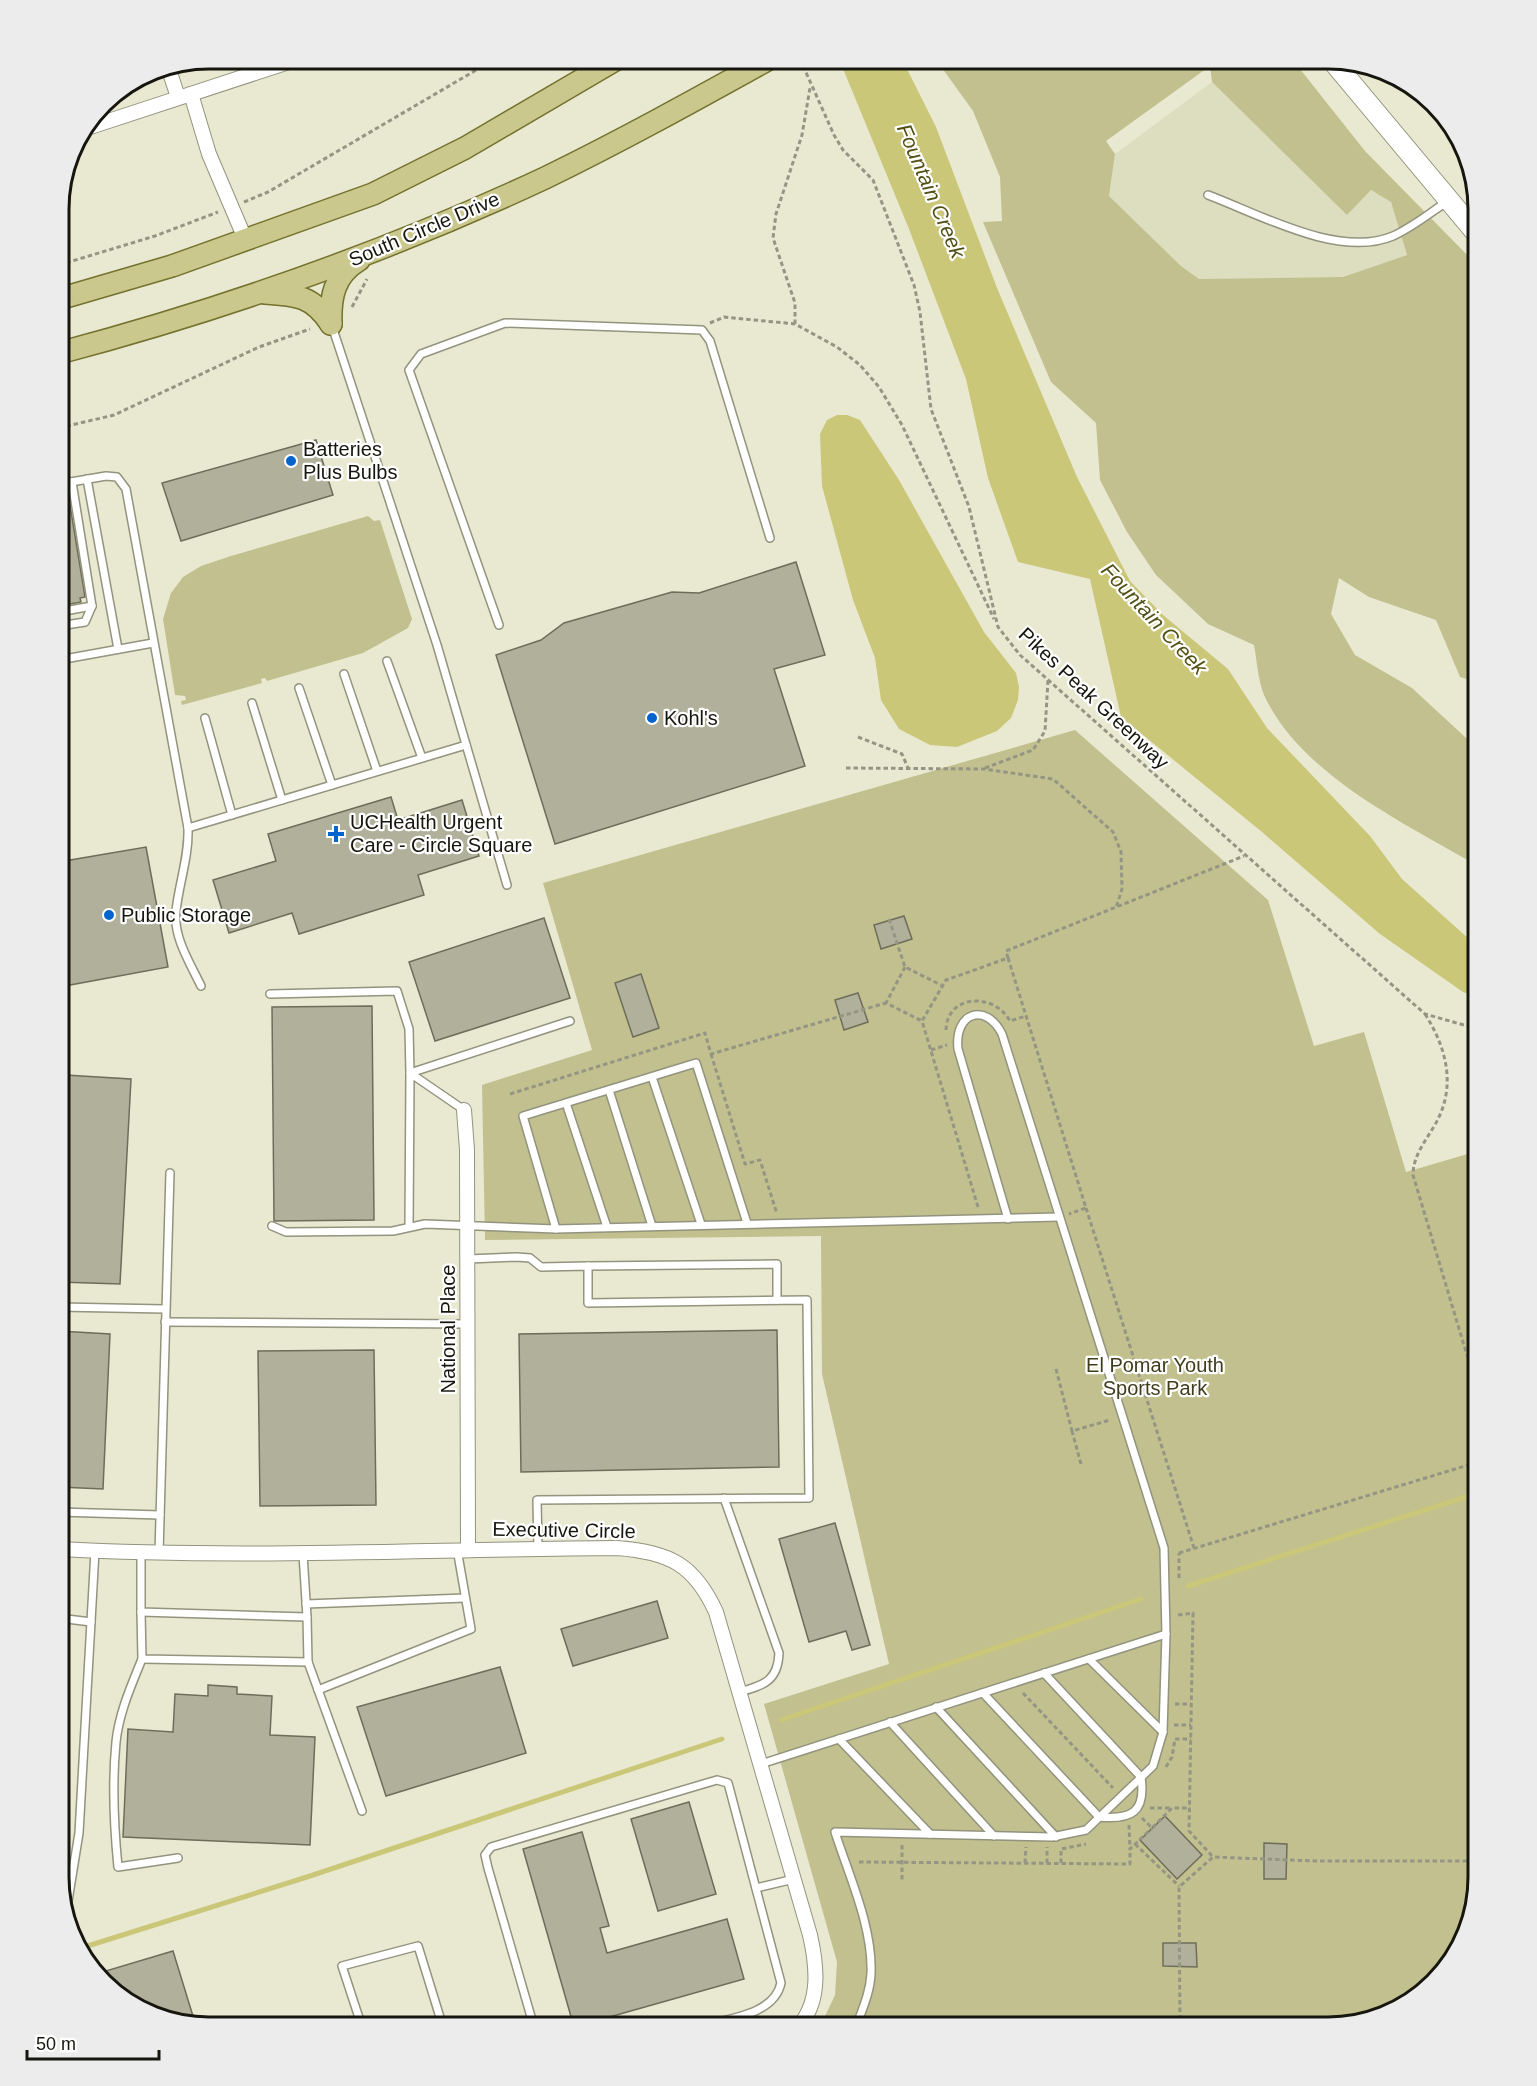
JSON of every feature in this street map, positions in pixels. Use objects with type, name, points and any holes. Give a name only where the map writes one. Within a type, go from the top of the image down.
[{"type":"main road","points":[[69,296],[172,266],[373,194],[426,168],[599,69]]},
{"type":"main road","name":"South Circle Drive","points":[[69,350],[259,293],[375,251],[544,178],[621,140],[751,69]]},
{"type":"main road","points":[[325,325],[331,297],[339,279],[350,266],[375,251]]},
{"type":"main road","points":[[259,293],[285,294],[312,302],[321,309],[325,325]]},
{"type":"street","points":[[98,124],[265,69]]},
{"type":"street","points":[[1340,69],[1468,221]]},
{"type":"street","points":[[172,74],[184,96],[246,241]]},
{"type":"street","name":"National Place","points":[[463,1549],[468,1324],[464,1110]]},
{"type":"street","name":"Executive Circle","points":[[69,1550],[141,1553],[303,1554],[463,1549],[640,1550],[672,1560],[697,1578],[716,1612],[740,1692],[810,1935],[816,1980],[813,2001],[807,2017]]},
{"type":"lane","points":[[1208,195],[1318,237],[1346,242],[1373,242],[1394,236],[1450,199]]},
{"type":"lane","points":[[499,625],[409,370],[421,354],[505,323],[702,330],[710,341],[771,538]]},
{"type":"lane","points":[[325,325],[437,645],[507,885]]},
{"type":"lane","points":[[69,482],[106,476],[117,477],[126,489],[188,828],[188,846],[176,913],[179,937],[201,986]]},
{"type":"lane","points":[[87,479],[118,650]]},
{"type":"lane","points":[[69,624],[85,622],[93,606],[72,482]]},
{"type":"lane","points":[[69,610],[93,606]]},
{"type":"lane","points":[[69,658],[153,643]]},
{"type":"lane","points":[[387,661],[422,758]]},
{"type":"lane","points":[[344,674],[377,771]]},
{"type":"lane","points":[[298,688],[332,785]]},
{"type":"lane","points":[[252,703],[282,800]]},
{"type":"lane","points":[[205,718],[232,815]]},
{"type":"lane","points":[[188,828],[466,745]]},
{"type":"lane","points":[[270,994],[397,991],[409,1029],[410,1227]]},
{"type":"lane","points":[[860,2017],[866,2001],[871,1974],[863,1919],[834,1832],[1056,1837],[1086,1830],[1153,1766],[1163,1729],[1166,1634],[1164,1548],[1002,1034],[997,1024],[989,1019],[980,1015],[971,1016],[963,1020],[958,1029],[958,1049],[1008,1219]]},
{"type":"lane","points":[[410,1073],[570,1021]]},
{"type":"lane","points":[[556,1229],[523,1116],[696,1063],[747,1223]]},
{"type":"lane","points":[[410,1073],[464,1110]]},
{"type":"lane","points":[[652,1077],[701,1224]]},
{"type":"lane","points":[[609,1090],[652,1226]]},
{"type":"lane","points":[[566,1103],[607,1227]]},
{"type":"lane","points":[[159,1553],[170,1173]]},
{"type":"lane","points":[[272,1226],[286,1232],[393,1231],[425,1224],[556,1229],[1059,1217]]},
{"type":"lane","points":[[468,1259],[530,1258],[541,1268],[777,1264],[777,1300]]},
{"type":"lane","points":[[538,1549],[537,1500],[809,1498],[807,1300],[588,1304],[588,1266]]},
{"type":"lane","points":[[69,1307],[165,1309]]},
{"type":"lane","points":[[165,1322],[468,1324]]},
{"type":"lane","points":[[724,1498],[779,1653],[779,1665],[767,1684],[740,1692]]},
{"type":"lane","points":[[69,1512],[160,1515]]},
{"type":"lane","points":[[318,1690],[471,1629],[465,1598],[463,1549]]},
{"type":"lane","points":[[70,1890],[79,1833],[95,1551]]},
{"type":"lane","points":[[141,1553],[142,1659],[123,1707],[116,1742],[115,1837],[118,1868],[178,1858]]},
{"type":"lane","points":[[303,1554],[308,1662],[362,1811]]},
{"type":"lane","points":[[306,1604],[465,1598]]},
{"type":"lane","points":[[141,1612],[307,1617]]},
{"type":"lane","points":[[69,1619],[91,1622]]},
{"type":"lane","points":[[761,1764],[1166,1634]]},
{"type":"lane","points":[[142,1659],[308,1662]]},
{"type":"lane","points":[[1089,1659],[1163,1729]]},
{"type":"lane","points":[[983,1693],[1099,1817],[1127,1817],[1135,1811],[1142,1799],[1141,1777],[1044,1673]]},
{"type":"lane","points":[[936,1707],[1056,1837]]},
{"type":"lane","points":[[890,1722],[994,1836]]},
{"type":"lane","points":[[839,1738],[930,1834]]},
{"type":"lane","points":[[531,2017],[488,1868],[485,1855],[491,1847],[717,1780],[728,1783],[781,1983],[778,1995],[762,2008],[731,2017]]},
{"type":"lane","points":[[756,1888],[794,1879]]},
{"type":"lane","points":[[359,2017],[342,1966],[418,1946],[440,2017]]},
{"type":"path","points":[[69,262],[155,236],[268,192],[478,69]]},
{"type":"path","name":"Pikes Peak Greenway","points":[[804,69],[843,150],[873,180],[914,285],[920,312],[931,409],[969,507],[998,627],[1020,655],[1425,1014],[1468,1026]]},
{"type":"path","points":[[795,324],[795,303],[773,238],[776,214],[802,135],[811,86]]},
{"type":"path","points":[[702,330],[715,319],[724,317],[795,324],[837,347],[860,365],[879,387],[907,435],[998,627]]},
{"type":"path","points":[[69,426],[114,416],[259,347],[325,325]]},
{"type":"path","points":[[984,768],[1033,750],[1045,730],[1048,680]]},
{"type":"path","points":[[858,737],[902,754],[908,768]]},
{"type":"path","points":[[846,768],[984,768],[1053,779],[1113,832],[1121,852],[1122,890],[1116,908]]},
{"type":"path","points":[[1194,1548],[1006,951],[1244,855]]},
{"type":"path","points":[[889,919],[905,967],[941,985]]},
{"type":"path","points":[[982,1220],[922,1021],[946,980],[1008,958]]},
{"type":"path","points":[[886,1003],[905,967]]},
{"type":"path","points":[[711,1054],[886,1003],[922,1021]]},
{"type":"path","points":[[1425,1014],[1442,1043],[1447,1071],[1447,1094],[1440,1117],[1413,1164],[1413,1175],[1468,1356]]},
{"type":"path","points":[[510,1094],[705,1033],[745,1164],[760,1160],[780,1223]]},
{"type":"path","points":[[1059,1217],[1086,1208]]},
{"type":"path","points":[[1109,1369],[1135,1361]]},
{"type":"path","points":[[1056,1369],[1081,1464]]},
{"type":"path","points":[[1072,1431],[1112,1419]]},
{"type":"path","points":[[1164,1548],[1179,1553],[1468,1465]]},
{"type":"path","points":[[1179,1553],[1179,1584]]},
{"type":"path","points":[[1178,1604],[1178,1615],[1193,1613],[1189,1831],[1213,1857]]},
{"type":"path","points":[[1013,1683],[1114,1788]]},
{"type":"path","points":[[1163,1729],[1191,1725]]},
{"type":"path","points":[[845,1863],[902,1861],[1130,1864],[1129,1825],[1148,1808],[1190,1808]]},
{"type":"path","points":[[1130,1849],[1172,1808]]},
{"type":"path","points":[[1140,1817],[1152,1828]]},
{"type":"path","points":[[902,1834],[902,1882]]},
{"type":"path","points":[[1136,1844],[1179,1887],[1180,2017]]},
{"type":"path","points":[[1179,1887],[1213,1857],[1316,1861],[1468,1861]]},
{"type":"shaded area","points":[[1212,82],[1347,214],[1371,190],[1391,202],[1407,255],[1343,277],[1199,279],[1181,266],[1109,196],[1115,154]]},
{"type":"green space","points":[[943,69],[1206,69],[1106,141],[1115,154],[1109,196],[1181,266],[1199,279],[1343,277],[1407,255],[1391,202],[1371,190],[1347,215],[1212,82],[1210,69],[1300,69],[1365,151],[1468,256],[1468,680],[1460,677],[1436,620],[1369,597],[1339,578],[1331,614],[1355,655],[1412,688],[1468,740],[1468,860],[1354,792],[1302,748],[1280,723],[1264,695],[1254,645],[1208,624],[1156,575],[1127,532],[1100,480],[1096,423],[1051,382],[983,222],[1002,221],[1000,177],[973,111]]},
{"type":"green space","points":[[368,516],[374,521],[380,520],[412,619],[408,628],[363,653],[267,681],[265,678],[261,679],[262,683],[182,705],[181,701],[186,700],[185,696],[175,695],[163,619],[171,593],[183,577],[201,566],[231,556]]},
{"type":"green space","name":"El Pomar Youth Sports Park","points":[[1075,730],[1268,900],[1314,1046],[1364,1032],[1406,1172],[1468,1154],[1467,1895],[1457,1931],[1449,1947],[1427,1976],[1413,1988],[1382,2006],[1346,2016],[1328,2017],[825,2017],[835,1995],[837,1962],[764,1704],[889,1664],[822,1374],[821,1236],[485,1240],[482,1085],[592,1050],[543,883]]},
{"type":"water","name":"Fountain Creek","points":[[843,69],[907,69],[936,127],[997,288],[1077,477],[1130,581],[1163,615],[1228,669],[1267,728],[1370,836],[1402,879],[1468,938],[1468,994],[1380,934],[1262,832],[1121,717],[1090,579],[1018,562],[988,478],[966,379],[909,229]]},
{"type":"water","points":[[837,415],[847,415],[860,420],[899,480],[984,632],[1016,673],[1019,687],[1018,700],[1011,718],[997,731],[957,747],[930,745],[899,729],[881,700],[875,658],[853,600],[822,486],[820,434],[827,420]]},
{"type":"building","points":[[316,440],[333,495],[181,541],[162,483]]},
{"type":"building","points":[[69,499],[85,597],[80,598],[81,602],[69,604]]},
{"type":"building","name":"Kohl's","points":[[796,562],[825,655],[774,669],[805,766],[555,844],[496,655],[541,640],[564,623],[672,592],[699,593]]},
{"type":"building","points":[[391,797],[398,820],[462,800],[479,856],[418,875],[424,895],[299,934],[292,913],[229,933],[213,880],[276,861],[268,834]]},
{"type":"building","name":"Public Storage","points":[[146,847],[168,967],[69,985],[69,860]]},
{"type":"building","points":[[904,916],[912,939],[881,949],[874,925]]},
{"type":"building","points":[[544,918],[570,998],[435,1041],[409,962]]},
{"type":"building","points":[[641,974],[659,1028],[633,1037],[615,983]]},
{"type":"building","points":[[858,993],[868,1022],[844,1030],[835,1000]]},
{"type":"building","points":[[372,1006],[374,1220],[274,1221],[272,1007]]},
{"type":"building","points":[[69,1075],[131,1079],[120,1284],[69,1282]]},
{"type":"building","points":[[777,1330],[779,1467],[521,1472],[519,1334]]},
{"type":"building","points":[[69,1332],[110,1334],[103,1489],[69,1487]]},
{"type":"building","points":[[374,1350],[376,1505],[260,1506],[258,1351]]},
{"type":"building","points":[[835,1523],[870,1645],[852,1650],[846,1631],[809,1642],[779,1539]]},
{"type":"building","points":[[657,1601],[668,1638],[573,1666],[561,1629]]},
{"type":"building","points":[[500,1667],[526,1753],[386,1796],[357,1707]]},
{"type":"building","points":[[208,1685],[237,1687],[237,1694],[272,1696],[270,1735],[315,1737],[310,1845],[123,1837],[128,1729],[173,1732],[175,1694],[208,1696]]},
{"type":"building","points":[[689,1802],[716,1894],[658,1911],[631,1819]]},
{"type":"building","points":[[1165,1816],[1202,1855],[1177,1879],[1140,1840]]},
{"type":"building","points":[[582,1832],[609,1926],[600,1928],[607,1953],[727,1919],[744,1979],[609,2017],[571,2017],[523,1849]]},
{"type":"building","points":[[1264,1843],[1287,1844],[1286,1879],[1264,1879]]},
{"type":"building","points":[[1163,1943],[1196,1943],[1197,1967],[1163,1966]]},
{"type":"building","points":[[173,1951],[193,2016],[164,2010],[147,2003],[131,1993],[106,1971]]},
{"type":"waterway","points":[[1188,1586],[1468,1496]]},
{"type":"waterway","points":[[781,1720],[1141,1599]]},
{"type":"waterway","points":[[88,1946],[307,1877],[722,1739]]},
{"type":"place","name":"Batteries Plus Bulbs","points":[[291,461]]},
{"type":"place","name":"Kohl's","points":[[652,718]]},
{"type":"place","name":"UCHealth Urgent Care - Circle Square","points":[[336,834]]},
{"type":"place","name":"Public Storage","points":[[109,915]]}]
